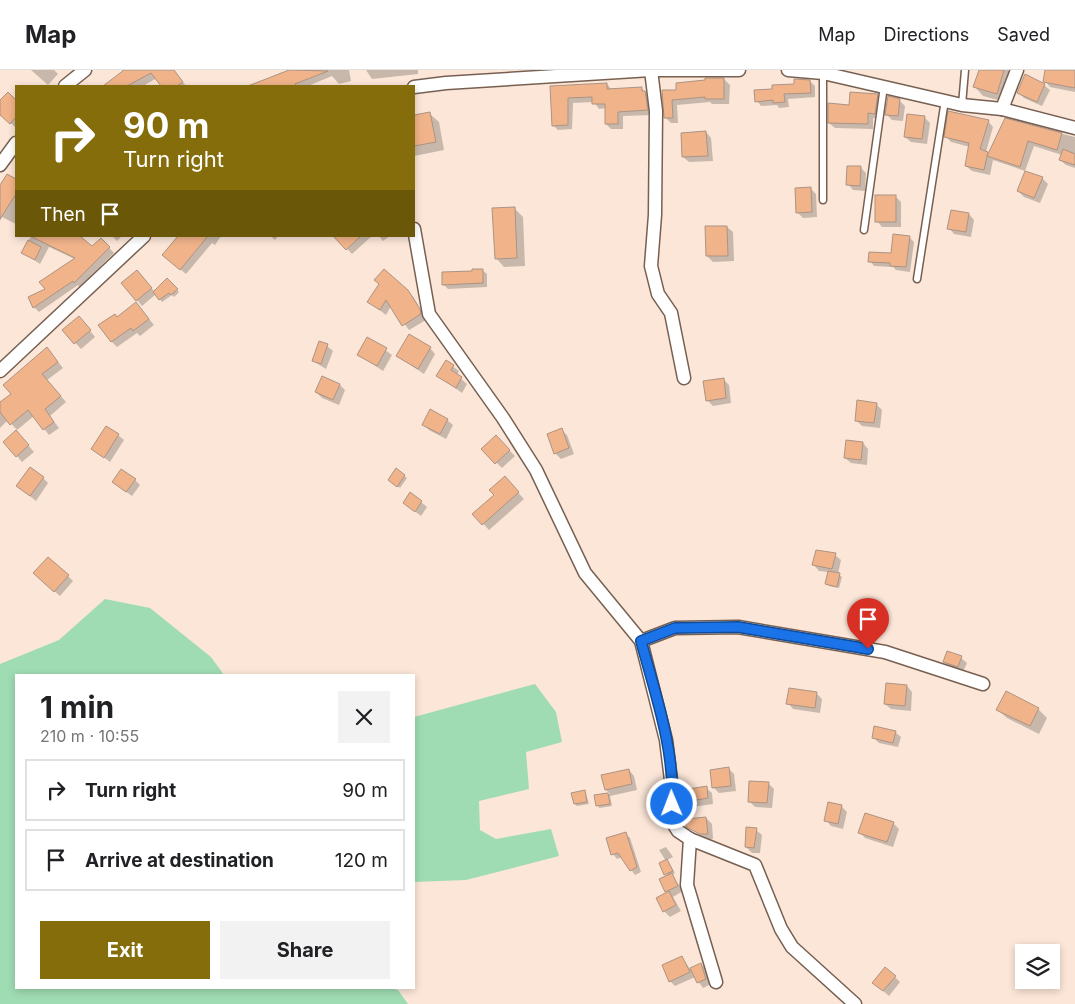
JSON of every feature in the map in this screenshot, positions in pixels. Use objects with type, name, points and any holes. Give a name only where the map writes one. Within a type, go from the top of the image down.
[{"type":"street","points":[[66,85],[85,70]]},
{"type":"street","points":[[415,87],[576,73],[651,70],[739,70]]},
{"type":"street","points":[[651,70],[656,111],[655,215],[651,266],[658,294],[671,313],[684,378]]},
{"type":"street","points":[[788,70],[823,73],[962,105],[1002,109],[1075,128]]},
{"type":"street","points":[[1002,109],[1017,70]]},
{"type":"street","points":[[0,165],[15,144]]},
{"type":"street","points":[[415,235],[429,314],[503,418],[536,470],[585,573],[641,641],[666,740],[672,788],[671,820],[678,831],[690,839],[755,865],[781,929],[792,947],[855,1004]]},
{"type":"street","points":[[0,372],[143,237]]},
{"type":"street","points":[[641,641],[675,628],[738,627],[885,652],[983,684]]},
{"type":"street","points":[[690,839],[687,885],[716,982]]},
{"type":"lane","points":[[962,105],[965,70]]},
{"type":"lane","points":[[823,73],[823,200]]},
{"type":"lane","points":[[864,230],[884,86]]},
{"type":"lane","points":[[917,279],[945,100]]},
{"type":"green space","points":[[105,599],[150,608],[211,657],[223,674],[15,674],[15,989],[394,989],[398,990],[408,1004],[0,1004],[0,664],[59,640]]},
{"type":"green space","points":[[535,684],[556,712],[562,742],[526,752],[529,789],[479,801],[480,830],[496,839],[551,829],[559,856],[466,880],[415,882],[415,717]]},
{"type":"building","points":[[124,70],[174,70],[183,82],[178,85],[160,85],[151,73],[129,85],[104,85]]},
{"type":"building","points":[[289,70],[328,71],[296,85],[251,85]]},
{"type":"building","points":[[979,70],[1004,70],[997,94],[973,87]]},
{"type":"building","points":[[1045,70],[1075,70],[1075,88],[1043,82]]},
{"type":"building","points":[[1025,74],[1045,84],[1037,102],[1017,93]]},
{"type":"building","points":[[705,78],[724,78],[724,99],[705,99],[705,97],[672,100],[673,118],[664,118],[662,90],[676,90],[676,83],[705,80]]},
{"type":"building","points":[[794,79],[810,80],[811,93],[784,94],[785,102],[773,103],[773,100],[755,102],[754,90],[772,89],[772,85],[794,84]]},
{"type":"building","points":[[607,83],[607,89],[642,87],[642,91],[645,91],[648,110],[618,112],[618,124],[605,124],[605,104],[592,104],[592,97],[568,98],[568,125],[552,126],[550,86]]},
{"type":"building","points":[[8,92],[15,99],[15,118],[10,124],[0,115],[0,100]]},
{"type":"building","points":[[850,92],[878,94],[875,114],[868,113],[868,124],[828,123],[828,103],[849,105]]},
{"type":"building","points":[[888,96],[900,99],[898,116],[885,115]]},
{"type":"building","points":[[948,111],[989,120],[980,149],[988,152],[984,170],[965,166],[969,143],[944,137]]},
{"type":"building","points":[[430,112],[436,142],[415,146],[415,115]]},
{"type":"building","points":[[907,114],[925,116],[922,139],[904,137]]},
{"type":"building","points":[[1005,118],[1062,133],[1057,150],[1028,141],[1020,167],[987,156]]},
{"type":"building","points":[[706,131],[708,156],[682,157],[681,133]]},
{"type":"building","points":[[1063,149],[1075,154],[1075,165],[1059,160]]},
{"type":"building","points":[[847,166],[861,166],[860,186],[846,185]]},
{"type":"building","points":[[1025,171],[1043,177],[1034,198],[1017,191]]},
{"type":"building","points":[[7,174],[15,178],[15,196],[0,219],[0,185]]},
{"type":"building","points":[[811,187],[812,212],[796,213],[795,188]]},
{"type":"building","points":[[875,195],[896,195],[896,222],[875,222]]},
{"type":"building","points":[[515,207],[517,258],[495,259],[492,208]]},
{"type":"building","points":[[951,210],[969,213],[966,232],[947,229]]},
{"type":"building","points":[[705,226],[727,226],[728,256],[706,256]]},
{"type":"building","points":[[893,234],[910,236],[906,267],[890,266],[890,263],[868,262],[869,252],[891,253]]},
{"type":"building","points":[[32,237],[81,237],[92,246],[101,238],[110,247],[74,283],[73,281],[33,308],[28,297],[45,289],[39,282],[75,258]]},
{"type":"building","points":[[177,237],[207,237],[180,270],[162,255]]},
{"type":"building","points":[[334,237],[360,237],[346,250]]},
{"type":"building","points":[[28,240],[41,247],[35,260],[21,253]]},
{"type":"building","points":[[384,269],[408,290],[420,309],[421,314],[402,326],[386,300],[380,310],[367,302],[379,284],[374,280]]},
{"type":"building","points":[[472,269],[483,269],[483,283],[442,285],[442,272],[472,271]]},
{"type":"building","points":[[137,270],[152,288],[136,301],[121,283]]},
{"type":"building","points":[[167,278],[178,289],[171,295],[169,293],[159,300],[153,292]]},
{"type":"building","points":[[136,302],[149,319],[133,331],[131,328],[111,342],[98,325],[115,314],[117,317]]},
{"type":"building","points":[[79,316],[91,330],[74,344],[62,330]]},
{"type":"building","points":[[409,334],[431,347],[418,369],[396,356]]},
{"type":"building","points":[[367,337],[387,348],[377,366],[357,355]]},
{"type":"building","points":[[319,341],[328,344],[321,364],[312,361]]},
{"type":"building","points":[[47,347],[58,362],[42,374],[61,396],[45,409],[54,422],[43,430],[28,410],[10,425],[0,412],[0,402],[11,394],[3,385]]},
{"type":"building","points":[[446,360],[454,365],[451,370],[462,377],[456,388],[436,376]]},
{"type":"building","points":[[322,376],[340,384],[333,400],[315,392]]},
{"type":"building","points":[[724,378],[726,398],[706,401],[703,381]]},
{"type":"building","points":[[857,400],[877,403],[874,423],[855,421]]},
{"type":"building","points":[[430,409],[448,419],[440,434],[422,425]]},
{"type":"building","points":[[106,426],[119,434],[104,458],[91,449]]},
{"type":"building","points":[[562,428],[569,448],[554,454],[547,434]]},
{"type":"building","points":[[16,430],[29,445],[16,457],[3,442]]},
{"type":"building","points":[[496,435],[510,450],[495,464],[481,449]]},
{"type":"building","points":[[846,440],[863,442],[861,460],[844,458]]},
{"type":"building","points":[[30,467],[44,477],[30,496],[16,486]]},
{"type":"building","points":[[396,468],[405,475],[397,487],[388,480]]},
{"type":"building","points":[[121,469],[136,479],[126,492],[112,482]]},
{"type":"building","points":[[505,476],[519,492],[482,525],[472,514],[494,495],[489,490]]},
{"type":"building","points":[[410,492],[422,501],[415,512],[403,503]]},
{"type":"building","points":[[816,550],[836,553],[832,569],[812,565]]},
{"type":"building","points":[[48,557],[69,575],[54,592],[33,573]]},
{"type":"building","points":[[828,571],[840,573],[837,587],[825,584]]},
{"type":"building","points":[[947,651],[962,656],[958,667],[943,662]]},
{"type":"building","points":[[886,683],[907,685],[905,706],[884,704]]},
{"type":"building","points":[[789,688],[817,692],[815,708],[786,704]]},
{"type":"building","points":[[1006,691],[1039,708],[1030,726],[996,710]]},
{"type":"building","points":[[874,726],[896,731],[893,743],[872,738]]},
{"type":"building","points":[[729,767],[731,786],[712,788],[710,770]]},
{"type":"building","points":[[629,769],[632,784],[605,790],[601,775]]},
{"type":"building","points":[[749,781],[769,782],[767,803],[748,802]]},
{"type":"building","points":[[707,786],[708,798],[685,802],[683,790]]},
{"type":"building","points":[[585,790],[587,802],[574,804],[571,793]]},
{"type":"building","points":[[608,793],[610,804],[596,806],[594,795]]},
{"type":"building","points":[[828,802],[842,805],[838,824],[824,821]]},
{"type":"building","points":[[865,813],[894,822],[887,842],[858,833]]},
{"type":"building","points":[[706,817],[708,834],[700,834],[686,827],[686,819]]},
{"type":"building","points":[[746,827],[757,828],[754,848],[745,847]]},
{"type":"building","points":[[626,832],[637,867],[630,871],[618,853],[611,855],[606,838]]},
{"type":"building","points":[[667,859],[673,871],[664,875],[659,863]]},
{"type":"building","points":[[672,873],[678,886],[665,892],[659,879]]},
{"type":"building","points":[[669,891],[676,905],[663,912],[656,898]]},
{"type":"building","points":[[682,956],[690,972],[669,982],[662,965]]},
{"type":"building","points":[[701,963],[706,979],[697,983],[690,968]]},
{"type":"building","points":[[885,967],[896,976],[883,991],[872,983]]},
{"type":"route","points":[[672,804],[666,740],[641,641],[675,628],[738,627],[868,649]]}]
